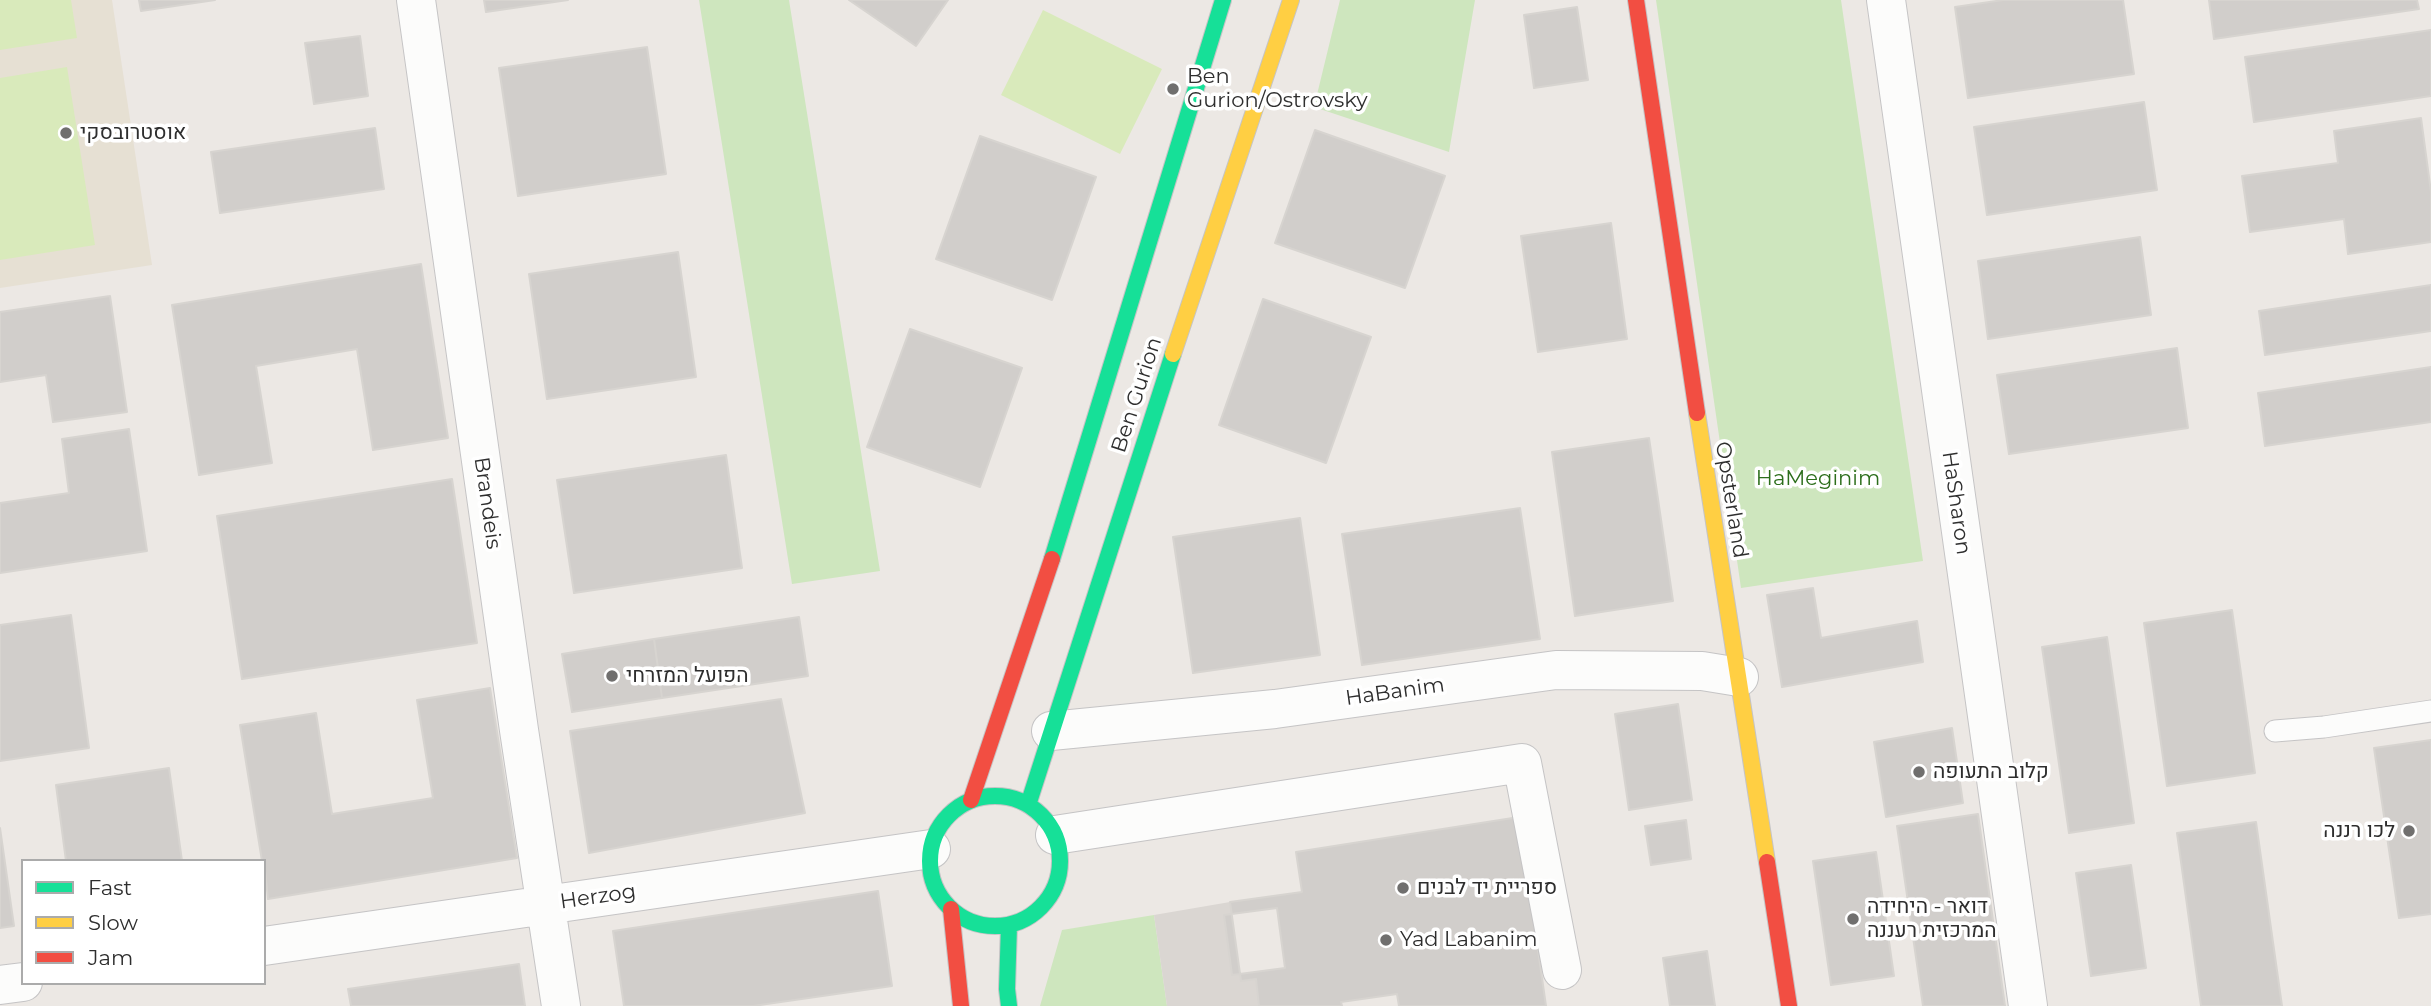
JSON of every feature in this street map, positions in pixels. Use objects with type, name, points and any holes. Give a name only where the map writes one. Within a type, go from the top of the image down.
[{"type":"main road","name":"Ben Gurion","points":[[971,800],[1040,597],[1223,0]]},
{"type":"main road","name":"Ben Gurion","points":[[1028,805],[1145,438],[1291,0]]},
{"type":"main road","name":"Opsterland","points":[[1636,0],[1731,641],[1739,677],[1789,1006]]},
{"type":"main road","points":[[990,796],[1010,798],[1028,805],[1044,819],[1055,835],[1060,859],[1047,901],[1030,916],[1009,925],[988,926],[968,920],[950,909],[937,892],[930,871],[931,849],[939,828],[953,812],[971,800],[990,796]]},
{"type":"main road","points":[[950,909],[961,1006]]},
{"type":"main road","points":[[1009,925],[1009,1006]]},
{"type":"street","name":"Brandeis","points":[[416,0],[561,1006]]},
{"type":"street","name":"HaSharon","points":[[1886,0],[2028,1006]]},
{"type":"street","name":"HaBanim","points":[[1051,731],[1275,709],[1556,670],[1702,671],[1739,677]]},
{"type":"street","points":[[1055,835],[1522,763],[1562,970]]},
{"type":"street","name":"Herzog","points":[[266,946],[931,849]]},
{"type":"street","points":[[0,985],[21,982]]},
{"type":"lane","points":[[2275,731],[2324,727],[2431,711]]},
{"type":"shaded area","name":"אוסטרובסקי","points":[[0,0],[112,0],[152,265],[0,288]]},
{"type":"shaded area","points":[[1230,902],[1241,981],[1256,979],[1259,1006],[1167,1006],[1154,915]]},
{"type":"green space","points":[[0,0],[71,0],[77,38],[0,50]]},
{"type":"green space","points":[[699,0],[789,0],[880,571],[792,584]]},
{"type":"green space","points":[[1340,0],[1475,0],[1449,152],[1314,107]]},
{"type":"green space","name":"HaMeginim","points":[[1656,0],[1841,0],[1923,561],[1741,588]]},
{"type":"green space","points":[[1043,10],[1162,69],[1120,154],[1001,95]]},
{"type":"green space","points":[[67,67],[95,245],[0,260],[0,78]]},
{"type":"green space","points":[[1154,915],[1167,1006],[1040,1006],[1062,930]]},
{"type":"building","points":[[139,0],[215,0],[141,11]]},
{"type":"building","points":[[484,0],[568,0],[486,12]]},
{"type":"building","points":[[849,0],[948,0],[916,46]]},
{"type":"building","points":[[2003,0],[2123,0],[2134,74],[1968,98],[1955,7]]},
{"type":"building","points":[[2209,0],[2417,0],[2419,9],[2214,39]]},
{"type":"building","points":[[1577,7],[1588,80],[1534,88],[1524,15]]},
{"type":"building","points":[[2431,30],[2431,96],[2254,122],[2245,57]]},
{"type":"building","points":[[360,36],[368,96],[314,104],[305,43]]},
{"type":"building","points":[[647,47],[666,174],[518,196],[499,68]]},
{"type":"building","points":[[2144,102],[2157,190],[1987,215],[1974,127]]},
{"type":"building","points":[[2421,118],[2431,192],[2431,242],[2348,254],[2344,219],[2250,232],[2242,176],[2338,163],[2334,131]]},
{"type":"building","points":[[375,128],[384,189],[220,213],[211,152]]},
{"type":"building","points":[[1315,130],[1445,176],[1405,288],[1275,243]]},
{"type":"building","points":[[980,136],[1096,177],[1052,300],[936,259]]},
{"type":"building","points":[[1611,223],[1627,339],[1538,352],[1521,236]]},
{"type":"building","points":[[2140,237],[2151,315],[1988,339],[1978,261]]},
{"type":"building","points":[[678,252],[696,377],[547,399],[529,274]]},
{"type":"building","points":[[421,264],[448,438],[373,450],[357,349],[256,366],[272,463],[199,475],[172,305]]},
{"type":"building","points":[[2431,285],[2431,331],[2265,355],[2259,311]]},
{"type":"building","points":[[110,296],[127,412],[53,422],[46,375],[0,382],[0,312]]},
{"type":"building","points":[[1263,299],[1371,337],[1326,463],[1219,425]]},
{"type":"building","points":[[910,329],[1022,368],[980,487],[867,447]]},
{"type":"building","points":[[2177,348],[2188,428],[2009,454],[1997,375]]},
{"type":"building","points":[[2431,367],[2431,422],[2265,446],[2258,393]]},
{"type":"building","points":[[129,429],[147,551],[0,573],[0,503],[69,493],[62,439]]},
{"type":"building","points":[[1649,438],[1673,601],[1575,616],[1552,452]]},
{"type":"building","points":[[726,455],[742,568],[574,593],[557,480]]},
{"type":"building","points":[[452,479],[477,643],[242,679],[217,516]]},
{"type":"building","points":[[1520,508],[1540,639],[1362,665],[1342,534]]},
{"type":"building","points":[[1300,518],[1320,655],[1193,673],[1173,537]]},
{"type":"building","points":[[1813,588],[1821,638],[1917,621],[1923,662],[1782,687],[1767,595]]},
{"type":"building","points":[[2232,610],[2255,773],[2167,786],[2144,623]]},
{"type":"building","points":[[71,615],[89,748],[0,761],[0,625]]},
{"type":"building","points":[[799,617],[808,676],[662,698],[654,639]]},
{"type":"building","points":[[2107,637],[2134,823],[2069,833],[2042,647]]},
{"type":"building","name":"הפועל המזרחי","points":[[654,639],[662,698],[572,712],[562,654]]},
{"type":"building","points":[[490,688],[517,858],[268,899],[266,859],[262,859],[240,725],[316,713],[332,814],[433,798],[417,700]]},
{"type":"building","points":[[781,699],[805,813],[589,853],[570,731]]},
{"type":"building","points":[[1678,704],[1692,800],[1629,810],[1615,714]]},
{"type":"building","name":"קלוב התעופה","points":[[1952,728],[1963,803],[1886,817],[1874,742]]},
{"type":"building","name":"לכו רננה","points":[[2431,740],[2431,914],[2399,918],[2374,748]]},
{"type":"building","points":[[169,768],[182,859],[66,859],[56,785]]},
{"type":"building","points":[[1978,814],[2005,1006],[1923,1006],[1897,826]]},
{"type":"building","name":"Yad Labanim","points":[[1519,817],[1546,1006],[1399,1006],[1397,994],[1341,1002],[1342,1006],[1259,1006],[1256,979],[1241,981],[1230,902],[1302,892],[1296,852]]},
{"type":"building","points":[[1686,820],[1691,859],[1651,865],[1645,826]]},
{"type":"building","points":[[2256,822],[2282,1006],[2201,1006],[2177,833]]},
{"type":"building","points":[[0,828],[14,926],[0,928]]},
{"type":"building","name":"דואר - היחידה המרכזית רעננה","points":[[1876,852],[1894,976],[1831,985],[1813,861]]},
{"type":"building","points":[[2131,865],[2146,968],[2091,976],[2076,873]]},
{"type":"building","points":[[878,891],[892,986],[753,1006],[624,1006],[613,931]]},
{"type":"building","points":[[1277,908],[1285,968],[1232,975],[1224,915]]},
{"type":"building","points":[[1707,951],[1715,1006],[1670,1006],[1663,958]]},
{"type":"building","points":[[519,964],[525,1006],[351,1006],[348,989]]},
{"type":"traffic: fast","points":[[1052,559],[1223,0]]},
{"type":"traffic: fast","points":[[1028,805],[1173,354]]},
{"type":"traffic: fast","points":[[995,796],[1020,801],[1041,815],[1055,836],[1060,861],[1055,886],[1041,907],[1020,921],[995,926],[970,921],[949,907],[935,886],[930,861],[935,836],[949,815],[970,801],[995,796]]},
{"type":"traffic: fast","points":[[1009,925],[1009,1006]]},
{"type":"traffic: slow","points":[[1173,354],[1291,0]]},
{"type":"traffic: slow","points":[[1697,413],[1767,862]]},
{"type":"traffic: jam","points":[[1636,0],[1697,413]]},
{"type":"traffic: jam","points":[[971,800],[1052,559]]},
{"type":"traffic: jam","points":[[1767,862],[1789,1006]]},
{"type":"traffic: jam","points":[[951,909],[961,1006]]},
{"type":"place","name":"Ben Gurion/Ostrovsky","points":[[1173,89]]},
{"type":"place","name":"אוסטרובסקי","points":[[66,133]]},
{"type":"place","name":"הפועל המזרחי","points":[[612,676]]},
{"type":"place","name":"קלוב התעופה","points":[[1919,772]]},
{"type":"place","name":"לכו רננה","points":[[2409,831]]},
{"type":"place","name":"ספריית יד לבנים","points":[[1403,888]]},
{"type":"place","name":"דואר - היחידה המרכזית רעננה","points":[[1853,919]]},
{"type":"place","name":"Yad Labanim","points":[[1386,940]]}]
